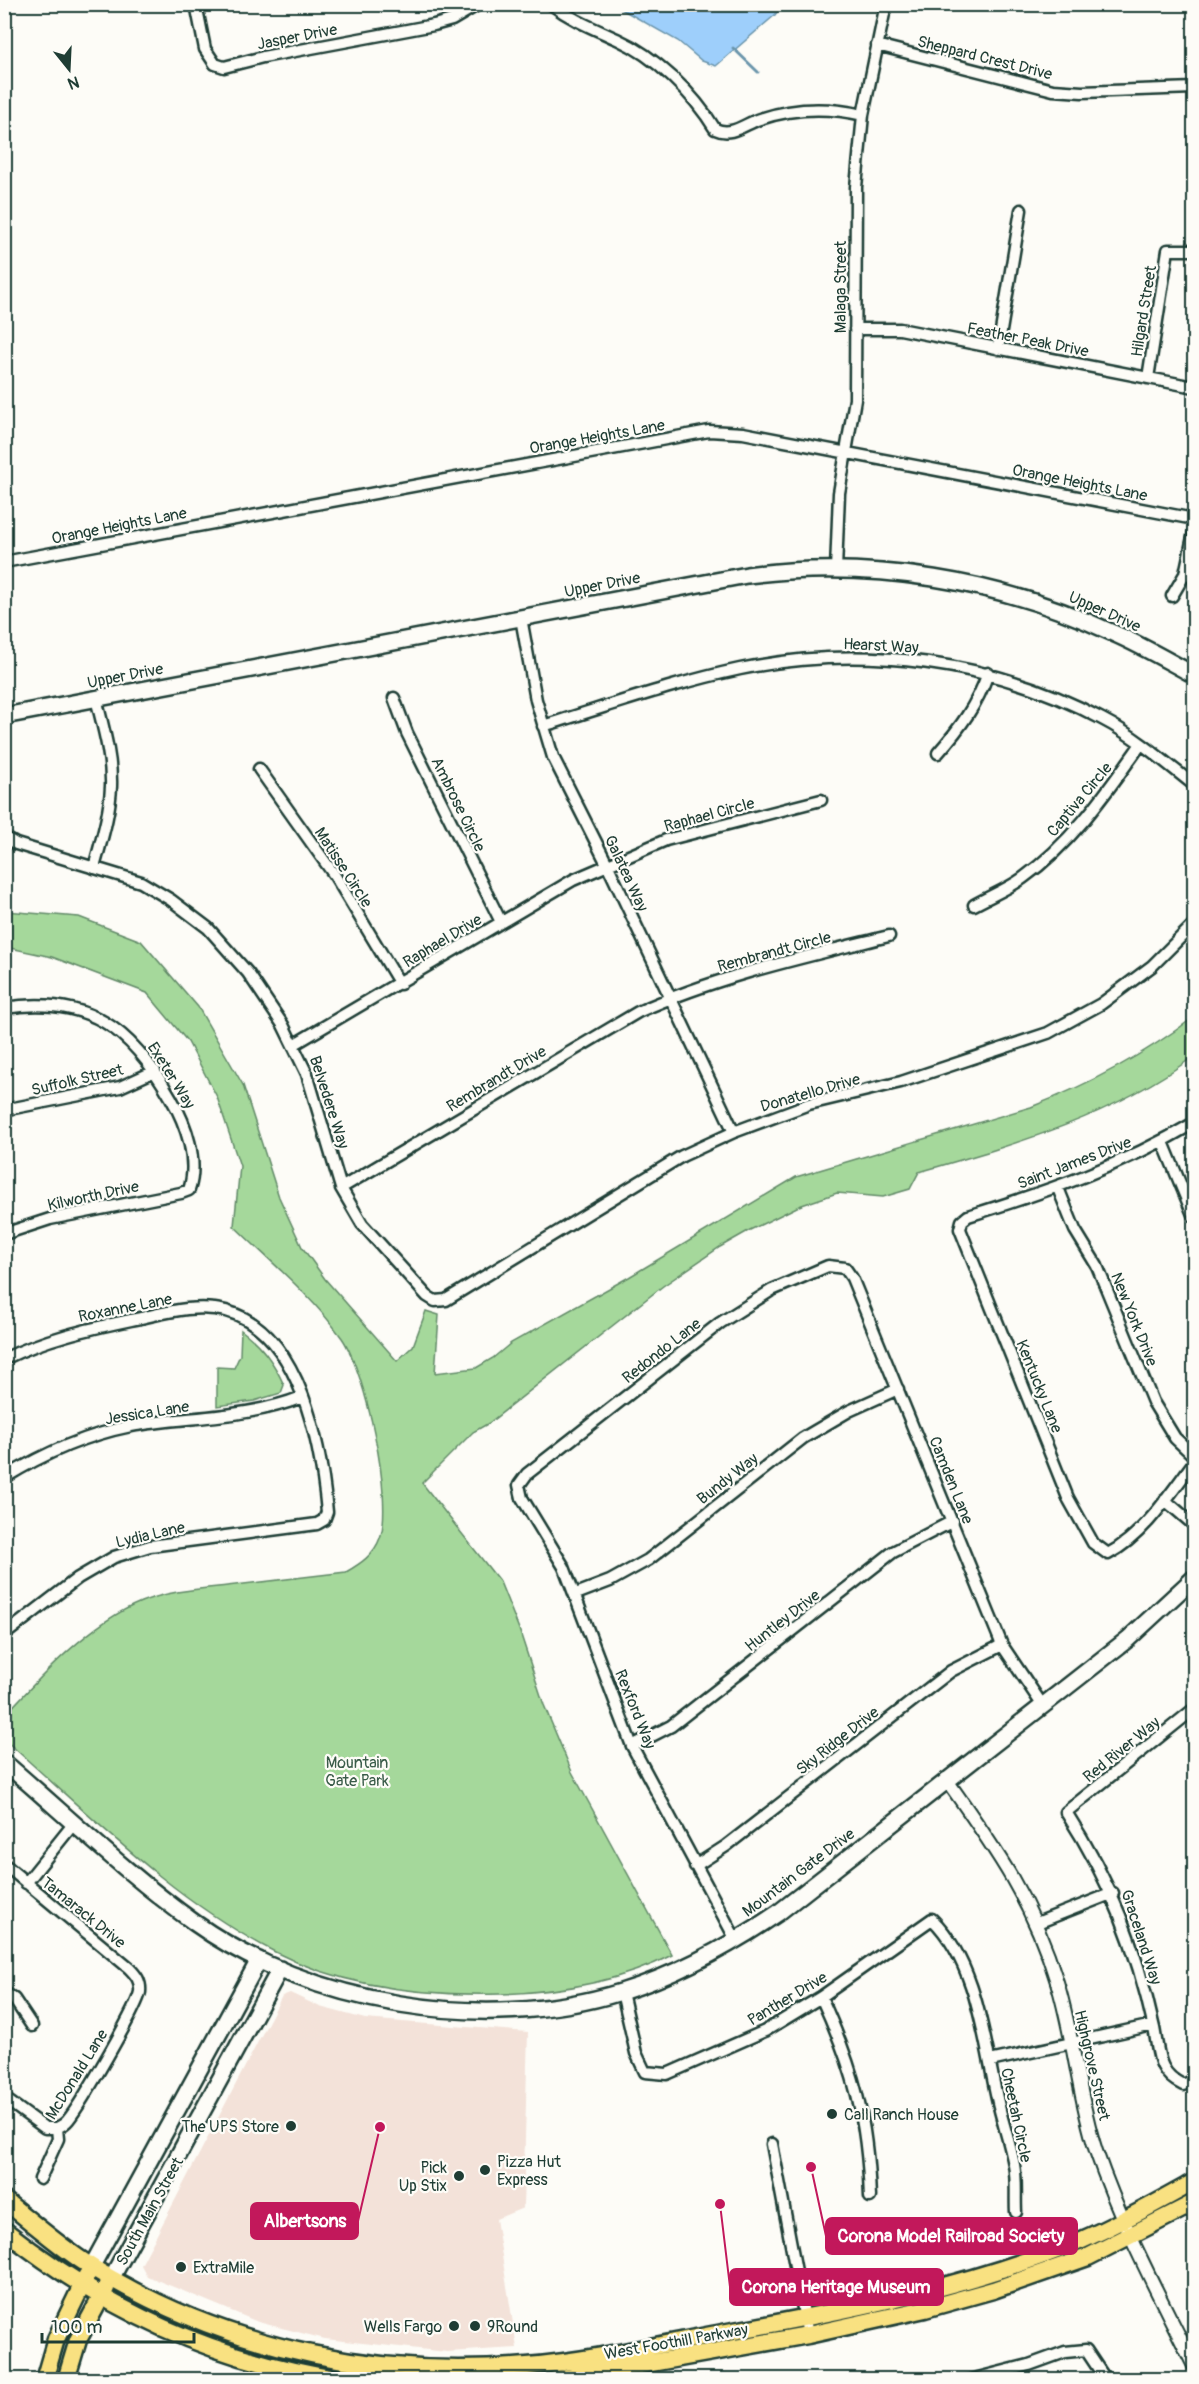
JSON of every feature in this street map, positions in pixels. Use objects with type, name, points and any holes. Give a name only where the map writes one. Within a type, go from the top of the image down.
[{"type":"main road","name":"Upper Drive","points":[[4,716],[747,575],[836,570],[905,573],[973,584],[1054,608],[1104,629],[1194,675]]},
{"type":"main road","name":"Mountain Gate Drive","points":[[280,1969],[370,1999],[470,2010],[525,2008],[583,2002],[622,1992],[736,1940],[778,1913],[946,1779],[1128,1639],[1194,1578]]},
{"type":"main road","points":[[4,1762],[195,1923],[259,1960],[280,1969]]},
{"type":"main road","name":"South Main Street","points":[[44,2379],[56,2339],[82,2284],[259,1960]]},
{"type":"main road","name":"South Main Street","points":[[66,2379],[78,2340],[280,1969]]},
{"type":"main road","points":[[200,2118],[191,2114],[189,2108],[202,2085],[201,2068]]},
{"type":"main road","name":"West Foothill Parkway","points":[[4,2200],[111,2279],[220,2328],[295,2352],[357,2364],[422,2370],[482,2370],[544,2364],[804,2318],[921,2292],[987,2273],[1070,2244],[1123,2221],[1194,2182]]},
{"type":"main road","name":"West Foothill Parkway","points":[[556,2379],[808,2335],[925,2309],[993,2290],[1088,2257],[1131,2238],[1194,2203]]},
{"type":"main road","points":[[4,2230],[34,2254],[82,2284],[164,2329],[213,2350],[292,2372],[342,2379]]},
{"type":"street","name":"Jasper Drive","points":[[196,4],[205,49],[216,64],[224,67],[263,57],[434,25],[452,20],[479,4]]},
{"type":"street","points":[[551,4],[584,26],[617,39],[639,52],[687,93],[716,129],[722,132],[732,131],[757,120],[789,112],[824,110],[863,115]]},
{"type":"street","name":"Malaga Street","points":[[836,570],[839,493],[855,399],[856,187],[863,115],[886,4]]},
{"type":"street","name":"Sheppard Crest Drive","points":[[877,45],[1053,90],[1082,92],[1194,88]]},
{"type":"street","points":[[999,349],[1021,210]]},
{"type":"street","name":"Hilgard Street","points":[[1149,378],[1168,250],[1194,250]]},
{"type":"street","name":"Feather Peak Drive","points":[[855,329],[900,329],[1194,387]]},
{"type":"street","name":"Orange Heights Lane","points":[[4,562],[709,431],[743,433],[1194,519]]},
{"type":"street","points":[[1172,596],[1185,574],[1194,532]]},
{"type":"street","name":"Galatea Way","points":[[521,618],[536,700],[553,757],[607,864],[734,1131]]},
{"type":"street","name":"Hearst Way","points":[[543,726],[692,681],[742,669],[825,659],[915,661],[988,673],[1046,693],[1103,719],[1141,744],[1194,785]]},
{"type":"street","points":[[938,753],[963,725],[980,694],[988,673]]},
{"type":"street","points":[[94,868],[108,815],[111,785],[109,755],[96,698]]},
{"type":"street","name":"Ambrose Circle","points":[[394,698],[406,733],[501,922]]},
{"type":"street","name":"Captiva Circle","points":[[974,905],[1022,879],[1068,839],[1100,802],[1141,744]]},
{"type":"street","name":"Matisse Circle","points":[[259,769],[335,876],[400,984]]},
{"type":"street","name":"Raphael Circle","points":[[607,864],[666,840],[821,800]]},
{"type":"street","name":"Belvedere Way","points":[[4,837],[16,844],[141,882],[171,900],[208,928],[248,973],[293,1045],[307,1074],[341,1188],[362,1224],[426,1296],[435,1301]]},
{"type":"street","name":"Raphael Drive","points":[[293,1045],[573,880],[607,864]]},
{"type":"street","name":"Donatello Drive","points":[[435,1301],[446,1299],[682,1156],[734,1131],[809,1104],[901,1082],[1048,1033],[1101,1004],[1152,966],[1194,924]]},
{"type":"street","name":"Rembrandt Circle","points":[[669,998],[764,967],[889,936]]},
{"type":"street","name":"Rembrandt Drive","points":[[341,1188],[567,1053],[638,1012],[669,998]]},
{"type":"street","name":"Exeter Way","points":[[4,1008],[36,1003],[59,1005],[92,1016],[115,1029],[136,1046],[155,1071],[186,1130],[190,1142],[191,1183],[189,1190]]},
{"type":"street","name":"Suffolk Street","points":[[4,1110],[120,1087],[155,1071]]},
{"type":"street","name":"Saint James Drive","points":[[962,1221],[968,1216],[1058,1188],[1116,1165],[1163,1142],[1194,1123]]},
{"type":"street","points":[[1163,1142],[1194,1217]]},
{"type":"street","name":"New York Drive","points":[[1058,1188],[1075,1230],[1097,1266],[1153,1402],[1175,1438],[1194,1456]]},
{"type":"street","name":"Kilworth Drive","points":[[4,1234],[50,1219],[189,1190]]},
{"type":"street","name":"Kentucky Lane","points":[[962,1221],[960,1229],[1068,1498],[1094,1543],[1108,1554],[1121,1547],[1165,1500]]},
{"type":"street","name":"Camden Lane","points":[[838,1265],[845,1268],[852,1278],[1002,1645],[1043,1706]]},
{"type":"street","name":"Redondo Lane","points":[[519,1485],[527,1474],[720,1323],[772,1290],[814,1271],[838,1265]]},
{"type":"street","name":"Roxanne Lane","points":[[4,1359],[70,1334],[176,1311],[202,1308],[227,1312],[253,1323],[282,1354],[302,1397]]},
{"type":"street","name":"Bundy Way","points":[[576,1594],[610,1581],[648,1560],[803,1438],[849,1411],[898,1389]]},
{"type":"street","name":"Jessica Lane","points":[[4,1478],[32,1461],[78,1441],[130,1426],[256,1412],[302,1397]]},
{"type":"street","name":"Lydia Lane","points":[[4,1635],[78,1578],[114,1557],[150,1546],[317,1524],[324,1520],[327,1512],[322,1464],[317,1437],[302,1397]]},
{"type":"street","points":[[1194,1462],[1165,1500],[1194,1525]]},
{"type":"street","name":"Rexford Way","points":[[519,1485],[522,1498],[548,1537],[576,1594],[632,1746],[736,1940]]},
{"type":"street","name":"Huntley Drive","points":[[632,1746],[671,1726],[893,1552],[953,1521]]},
{"type":"street","name":"Sky Ridge Drive","points":[[695,1866],[726,1846],[951,1671],[1002,1645]]},
{"type":"street","name":"Red River Way","points":[[1066,1812],[1194,1708]]},
{"type":"street","name":"Highgrove Street","points":[[946,1779],[1015,1879],[1037,1923],[1057,1983],[1095,2148],[1123,2221],[1194,2366]]},
{"type":"street","name":"Graceland Way","points":[[1066,1812],[1093,1853],[1113,1893],[1126,1928],[1153,2025],[1162,2067],[1170,2079],[1183,2085],[1194,2080]]},
{"type":"street","points":[[26,1883],[75,1822]]},
{"type":"street","name":"Tamarack Drive","points":[[4,1864],[129,1968],[136,1976],[140,1986]]},
{"type":"street","points":[[1037,1923],[1113,1893]]},
{"type":"street","name":"Panther Drive","points":[[622,1992],[636,2053],[645,2072],[667,2074],[765,2031],[821,1997],[932,1919]]},
{"type":"street","name":"Cheetah Circle","points":[[932,1919],[946,1933],[972,1990],[984,2026],[1015,2167],[1016,2212]]},
{"type":"street","name":"McDonald Lane","points":[[40,2179],[58,2139],[57,2128],[67,2121],[136,2003],[140,1986]]},
{"type":"street","points":[[4,1992],[14,1999],[32,2026]]},
{"type":"street","points":[[821,1997],[845,2048],[854,2076],[868,2148],[870,2197]]},
{"type":"street","points":[[990,2061],[1153,2025]]},
{"type":"street","points":[[4,2098],[45,2128],[57,2128]]},
{"type":"street","points":[[772,2144],[808,2335]]},
{"type":"street","points":[[970,2379],[1029,2365],[1065,2352],[1086,2350],[1106,2379]]},
{"type":"shaded area","points":[[290,1993],[320,2007],[365,2019],[528,2032],[523,2208],[496,2219],[517,2348],[447,2352],[325,2339],[258,2322],[147,2276],[141,2265],[282,1996]]},
{"type":"green space","name":"Mountain Gate Park","points":[[5,911],[79,917],[141,941],[198,1007],[243,1085],[279,1197],[302,1247],[325,1279],[397,1361],[413,1346],[426,1311],[439,1315],[435,1373],[476,1368],[511,1343],[629,1277],[796,1177],[1031,1107],[1116,1068],[1156,1044],[1194,1017],[1194,1056],[1130,1096],[1097,1112],[1027,1139],[919,1172],[910,1189],[883,1197],[837,1193],[799,1206],[720,1247],[663,1286],[489,1423],[473,1432],[422,1483],[500,1582],[519,1629],[544,1705],[572,1772],[672,1955],[610,1979],[567,1988],[522,1993],[472,1994],[414,1991],[328,1974],[275,1952],[238,1931],[167,1882],[5,1740],[5,1715],[68,1651],[85,1636],[122,1611],[151,1598],[183,1591],[346,1572],[370,1554],[380,1538],[383,1495],[375,1436],[368,1406],[360,1378],[342,1338],[291,1280],[234,1226],[240,1166],[217,1097],[188,1042],[147,993],[52,957],[5,947]]},
{"type":"green space","points":[[241,1330],[266,1354],[284,1385],[281,1393],[254,1401],[217,1406],[217,1367],[234,1368],[240,1355]]},
{"type":"water","points":[[614,5],[782,5],[775,15],[716,66],[702,61],[678,41]]},
{"type":"waterway","points":[[733,48],[758,72]]},
{"type":"place","name":"Call Ranch House","points":[[832,2114]]},
{"type":"place","name":"The UPS Store","points":[[291,2126]]},
{"type":"place","name":"Albertsons","points":[[380,2127]]},
{"type":"place","name":"Corona Model Railroad Society","points":[[811,2167]]},
{"type":"place","name":"Pizza Hut Express","points":[[485,2170]]},
{"type":"place","name":"Pick Up Stix","points":[[459,2176]]},
{"type":"place","name":"Corona Heritage Museum","points":[[720,2204]]},
{"type":"place","name":"ExtraMile","points":[[181,2267]]},
{"type":"place","name":"Wells Fargo","points":[[454,2326]]},
{"type":"place","name":"9Round","points":[[475,2326]]}]
